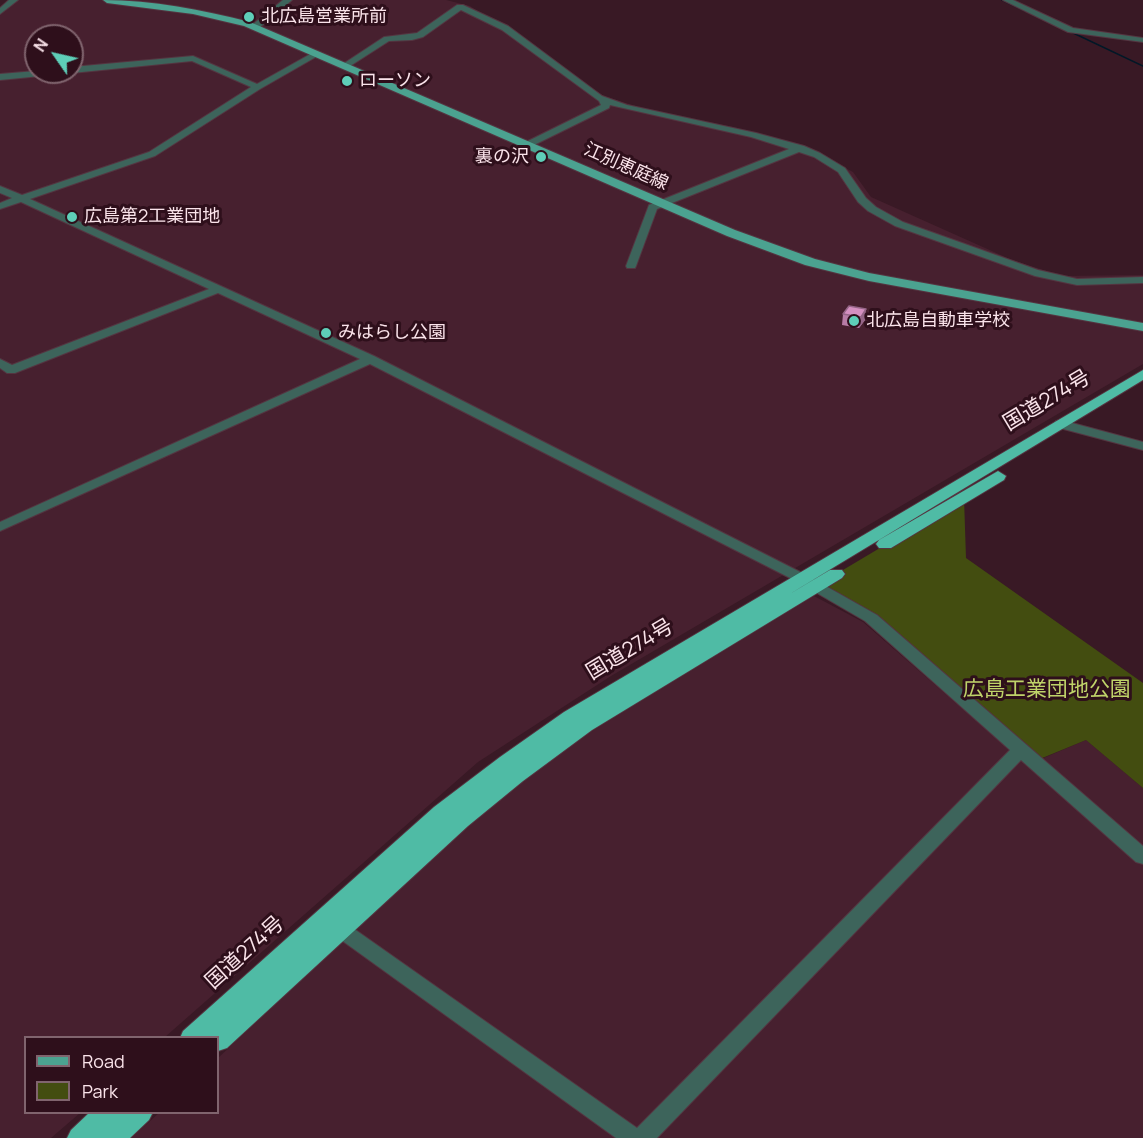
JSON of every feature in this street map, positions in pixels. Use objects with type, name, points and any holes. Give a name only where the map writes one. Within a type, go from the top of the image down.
[{"type":"highway","name":"国道274号","points":[[1068,426],[1143,374]]},
{"type":"highway","name":"国道274号","points":[[194,1036],[460,820],[585,725],[809,582],[1068,426],[1143,387]]},
{"type":"highway","name":"国道274号","points":[[219,1040],[332,924]]},
{"type":"highway","points":[[81,1138],[108,1114]]},
{"type":"highway","points":[[112,1138],[139,1114]]},
{"type":"main road","name":"江別恵庭線","points":[[107,0],[193,10],[255,27],[765,248],[869,277],[1143,327]]},
{"type":"street","points":[[0,12],[14,0]]},
{"type":"street","points":[[255,27],[288,0]]},
{"type":"street","points":[[1008,0],[1071,30],[1143,40]]},
{"type":"street","points":[[344,66],[387,39],[412,39],[420,35],[460,7],[506,28],[598,98],[625,107],[753,135],[801,148],[817,155],[842,171],[862,200],[872,209],[899,224],[1035,273],[1077,282],[1143,280]]},
{"type":"street","points":[[0,206],[152,154],[256,87],[317,54]]},
{"type":"street","points":[[84,69],[193,58],[256,87]]},
{"type":"street","points":[[0,77],[24,75]]},
{"type":"street","points":[[529,144],[606,106],[603,99]]},
{"type":"street","points":[[631,266],[653,207],[801,148]]},
{"type":"street","points":[[0,189],[370,359],[809,582],[871,618],[1143,857]]},
{"type":"street","points":[[0,363],[11,370],[219,289]]},
{"type":"street","points":[[0,527],[370,359]]},
{"type":"street","points":[[1068,426],[1143,447]]},
{"type":"street","points":[[642,1138],[1021,749]]},
{"type":"street","points":[[332,924],[634,1138]]},
{"type":"shaded area","points":[[17,0],[446,0],[470,6],[604,96],[648,110],[733,127],[817,153],[853,172],[871,197],[1012,260],[1062,276],[1143,275],[1143,364],[611,676],[478,762],[166,1036],[24,1036],[24,1114],[79,1114],[51,1138],[0,1138],[0,13]]},
{"type":"shaded area","points":[[814,596],[863,622],[1027,765],[1086,740],[1143,788],[1143,1138],[131,1138],[158,1114],[219,1114],[219,1057],[473,821],[530,775],[595,729]]},
{"type":"green space","name":"広島工業団地公園","points":[[964,498],[966,558],[1143,683],[1143,788],[1086,740],[1035,761],[871,618],[816,586]]},
{"type":"building","points":[[849,306],[866,309],[861,317],[843,314]]},
{"type":"waterway","points":[[1002,0],[1025,11]]},
{"type":"waterway","points":[[1069,31],[1143,66]]},
{"type":"place","name":"北広島営業所前","points":[[249,17]]},
{"type":"place","name":"ローソン","points":[[347,81]]},
{"type":"place","name":"裏の沢","points":[[541,157]]},
{"type":"place","name":"広島第2工業団地","points":[[72,217]]},
{"type":"place","name":"北広島自動車学校","points":[[854,321]]},
{"type":"place","name":"みはらし公園","points":[[326,333]]}]
